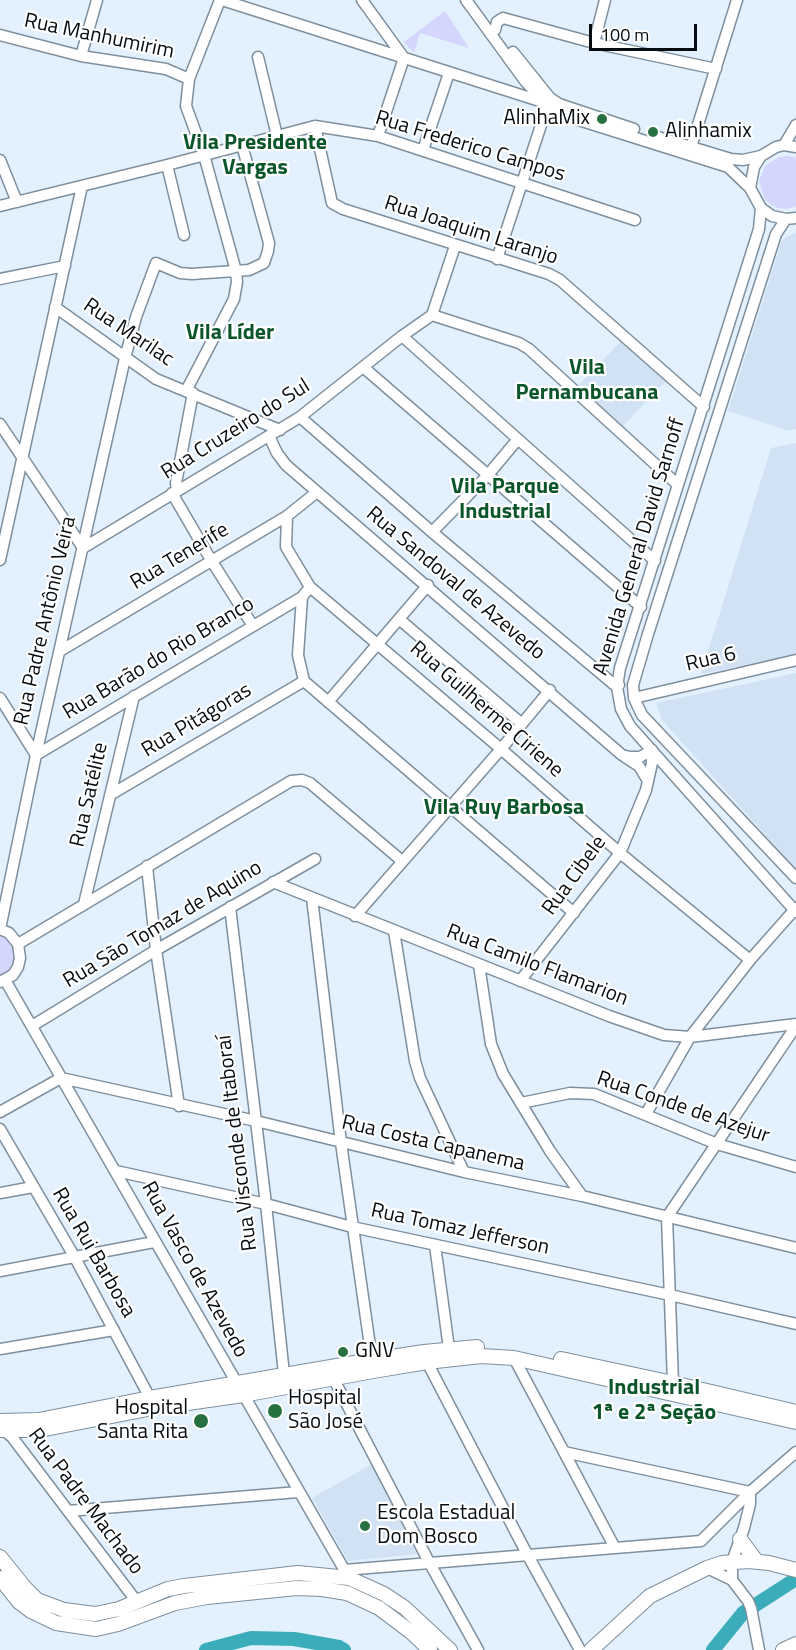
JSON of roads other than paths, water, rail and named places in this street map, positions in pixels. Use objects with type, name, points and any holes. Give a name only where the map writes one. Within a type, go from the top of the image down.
[{"type":"main road","points":[[2,1427],[284,1374],[330,1372],[450,1354],[479,1347],[512,1349],[796,1412]]},
{"type":"main road","points":[[450,1354],[514,1358],[796,1422]]},
{"type":"main road","points":[[2,1427],[40,1430],[153,1408],[243,1395],[372,1360],[425,1357]]},
{"type":"main road","points":[[740,1539],[763,1563]]},
{"type":"main road","points":[[0,1557],[24,1588],[37,1600],[77,1613],[104,1614],[168,1589],[195,1585],[298,1573],[346,1574],[405,1608],[450,1650]]},
{"type":"main road","points":[[591,1650],[650,1596],[707,1568],[732,1562],[763,1563],[796,1570]]},
{"type":"main road","points":[[0,1578],[19,1602],[32,1611],[56,1623],[96,1629],[118,1624],[175,1603],[207,1597],[297,1588],[330,1590],[347,1593],[379,1608],[411,1632],[430,1650]]},
{"type":"main road","points":[[783,1650],[796,1644]]},
{"type":"street","points":[[81,56],[97,0]]},
{"type":"street","points":[[253,626],[211,560],[175,492],[190,392],[234,299],[237,282],[204,155],[186,106],[189,80],[221,0],[449,73],[559,104],[731,159],[743,160],[761,156],[784,145],[796,147]]},
{"type":"street","points":[[362,0],[404,58]]},
{"type":"street","points":[[594,43],[605,0]]},
{"type":"street","points":[[691,147],[737,0]]},
{"type":"street","points":[[473,3],[553,112],[728,167],[750,188],[761,208],[772,216],[791,219]]},
{"type":"street","points":[[473,3],[525,81],[546,102]]},
{"type":"street","points":[[495,30],[497,22],[503,18],[594,43],[716,69]]},
{"type":"street","name":"Rua Manhumirim","points":[[0,35],[81,56],[166,69],[189,80]]},
{"type":"street","points":[[258,57],[277,136]]},
{"type":"street","points":[[378,136],[404,58]]},
{"type":"street","points":[[423,150],[449,73]]},
{"type":"street","points":[[518,93],[523,91],[525,81]]},
{"type":"street","points":[[497,259],[546,102]]},
{"type":"street","points":[[784,145],[796,125]]},
{"type":"street","name":"Rua Frederico Campos","points":[[0,206],[315,126],[378,136],[635,220]]},
{"type":"street","name":"Rua Joaquim Laranjo","points":[[315,126],[332,203],[343,209],[549,274],[560,280],[704,407]]},
{"type":"street","points":[[236,271],[249,270],[264,263],[269,243],[242,145]]},
{"type":"street","points":[[750,188],[754,167],[761,156]]},
{"type":"street","points":[[0,160],[17,202]]},
{"type":"street","points":[[167,165],[184,235]]},
{"type":"street","points":[[0,560],[82,186]]},
{"type":"street","name":"Avenida General David Sarnoff","points":[[761,208],[759,229],[620,668],[616,687],[621,709],[630,726],[795,910]]},
{"type":"street","name":"Avenida General David Sarnoff","points":[[791,219],[776,234],[772,245],[633,685],[634,698],[642,715],[796,878]]},
{"type":"street","points":[[455,246],[432,315],[519,343],[529,349],[678,485]]},
{"type":"street","name":"Rua Padre Antônio Veira","points":[[0,929],[82,548],[136,317],[156,263],[180,273],[236,271]]},
{"type":"street","points":[[0,279],[65,266]]},
{"type":"street","name":"Rua Marilac","points":[[55,307],[156,379],[280,430]]},
{"type":"street","name":"Rua Cruzeiro do Sul","points":[[82,548],[300,417],[432,315]]},
{"type":"street","points":[[402,336],[655,561]]},
{"type":"street","points":[[363,368],[640,607]]},
{"type":"street","points":[[300,417],[616,687],[624,682],[633,685]]},
{"type":"street","points":[[0,424],[82,548]]},
{"type":"street","name":"Rua Sandoval de Azevedo","points":[[269,436],[286,465],[550,690],[622,755],[639,766],[648,781]]},
{"type":"street","points":[[432,532],[487,476],[518,439]]},
{"type":"street","name":"Rua Tenerife","points":[[60,651],[287,516],[317,492]]},
{"type":"street","name":"Rua Guilherme Ciriene","points":[[287,516],[286,547],[310,586],[620,853],[750,960]]},
{"type":"street","points":[[328,702],[428,585]]},
{"type":"street","points":[[310,586],[302,597],[298,655],[304,681],[574,913]]},
{"type":"street","name":"Rua Barão do Rio Branco","points":[[36,755],[302,597]]},
{"type":"street","points":[[399,619],[522,724]]},
{"type":"street","name":"Rua 6","points":[[634,698],[796,660]]},
{"type":"street","name":"Rua Pitágoras","points":[[110,795],[304,681]]},
{"type":"street","points":[[355,916],[550,690]]},
{"type":"street","name":"Rua Satélite","points":[[84,904],[134,696]]},
{"type":"street","points":[[0,698],[36,755]]},
{"type":"street","points":[[622,755],[650,749],[666,741]]},
{"type":"street","name":"Rua Cibele","points":[[520,981],[620,853],[648,781],[650,749]]},
{"type":"street","points":[[18,944],[291,782],[302,780],[309,783],[402,861]]},
{"type":"street","name":"Rua São Tomaz de Aquino","points":[[32,1026],[156,950],[315,859]]},
{"type":"street","points":[[147,866],[156,950],[179,1106]]},
{"type":"street","name":"Rua Camilo Flamarion","points":[[273,882],[609,1016],[664,1035],[690,1037],[796,1025]]},
{"type":"street","points":[[312,898],[341,1143],[372,1360]]},
{"type":"street","name":"Rua Visconde de Itaboraí","points":[[230,907],[284,1374]]},
{"type":"street","points":[[646,1114],[690,1037],[750,960],[795,910]]},
{"type":"street","points":[[0,929],[9,933],[18,944],[20,958],[13,975],[3,981]]},
{"type":"street","points":[[394,931],[420,1078],[464,1172]]},
{"type":"street","points":[[479,965],[491,1044],[503,1074],[550,1151],[582,1196]]},
{"type":"street","name":"Rua Vasco de Azevedo","points":[[3,981],[32,1026],[346,1574]]},
{"type":"street","points":[[673,1383],[667,1217],[796,1025]]},
{"type":"street","points":[[0,1112],[61,1078]]},
{"type":"street","name":"Rua Costa Capanema","points":[[61,1078],[179,1106],[256,1121],[464,1172],[582,1196],[796,1248]]},
{"type":"street","name":"Rua Conde de Azejur","points":[[521,1102],[570,1093],[594,1094],[717,1144],[796,1167]]},
{"type":"street","name":"Rua Rui Barbosa","points":[[0,1129],[74,1256],[150,1398]]},
{"type":"street","name":"Rua Tomaz Jefferson","points":[[116,1172],[266,1204],[352,1227],[796,1324]]},
{"type":"street","points":[[0,1193],[33,1186]]},
{"type":"street","points":[[0,1271],[154,1242]]},
{"type":"street","points":[[435,1245],[450,1354]]},
{"type":"street","points":[[0,1350],[114,1330]]},
{"type":"street","points":[[425,1357],[527,1554],[580,1650]]},
{"type":"street","points":[[514,1358],[615,1548]]},
{"type":"street","points":[[330,1372],[429,1562],[478,1650]]},
{"type":"street","name":"Rua Padre Machado","points":[[2,1427],[137,1602]]},
{"type":"street","points":[[564,1452],[750,1492]]},
{"type":"street","points":[[346,1574],[429,1562],[701,1541],[750,1492],[796,1452]]},
{"type":"street","points":[[68,1511],[298,1492]]},
{"type":"street","points":[[750,1492],[750,1504],[732,1562],[734,1581],[751,1608],[758,1647]]},
{"type":"street","points":[[707,1568],[734,1581]]},
{"type":"waterway","points":[[713,1650],[743,1613],[796,1579]]},
{"type":"waterway","points":[[206,1650],[251,1638],[294,1639],[339,1647],[344,1650]]},
{"type":"place","name":"AlinhaMix","points":[[602,119]]},
{"type":"place","name":"Alinhamix","points":[[653,132]]},
{"type":"place","name":"GNV","points":[[343,1352]]},
{"type":"place","name":"Hospital São José","points":[[275,1411]]},
{"type":"place","name":"Hospital Santa Rita","points":[[201,1421]]},
{"type":"place","name":"Escola Estadual Dom Bosco","points":[[365,1526]]},
{"type":"district","name":"Vila Presidente Vargas","points":[[255,156]]},
{"type":"district","name":"Vila Líder","points":[[230,334]]},
{"type":"district","name":"Vila Pernambucana","points":[[587,382]]},
{"type":"district","name":"Vila Parque Industrial","points":[[505,500]]},
{"type":"district","name":"Vila Ruy Barbosa","points":[[504,809]]},
{"type":"district","name":"Industrial 1ª e 2ª Seção","points":[[654,1402]]}]
